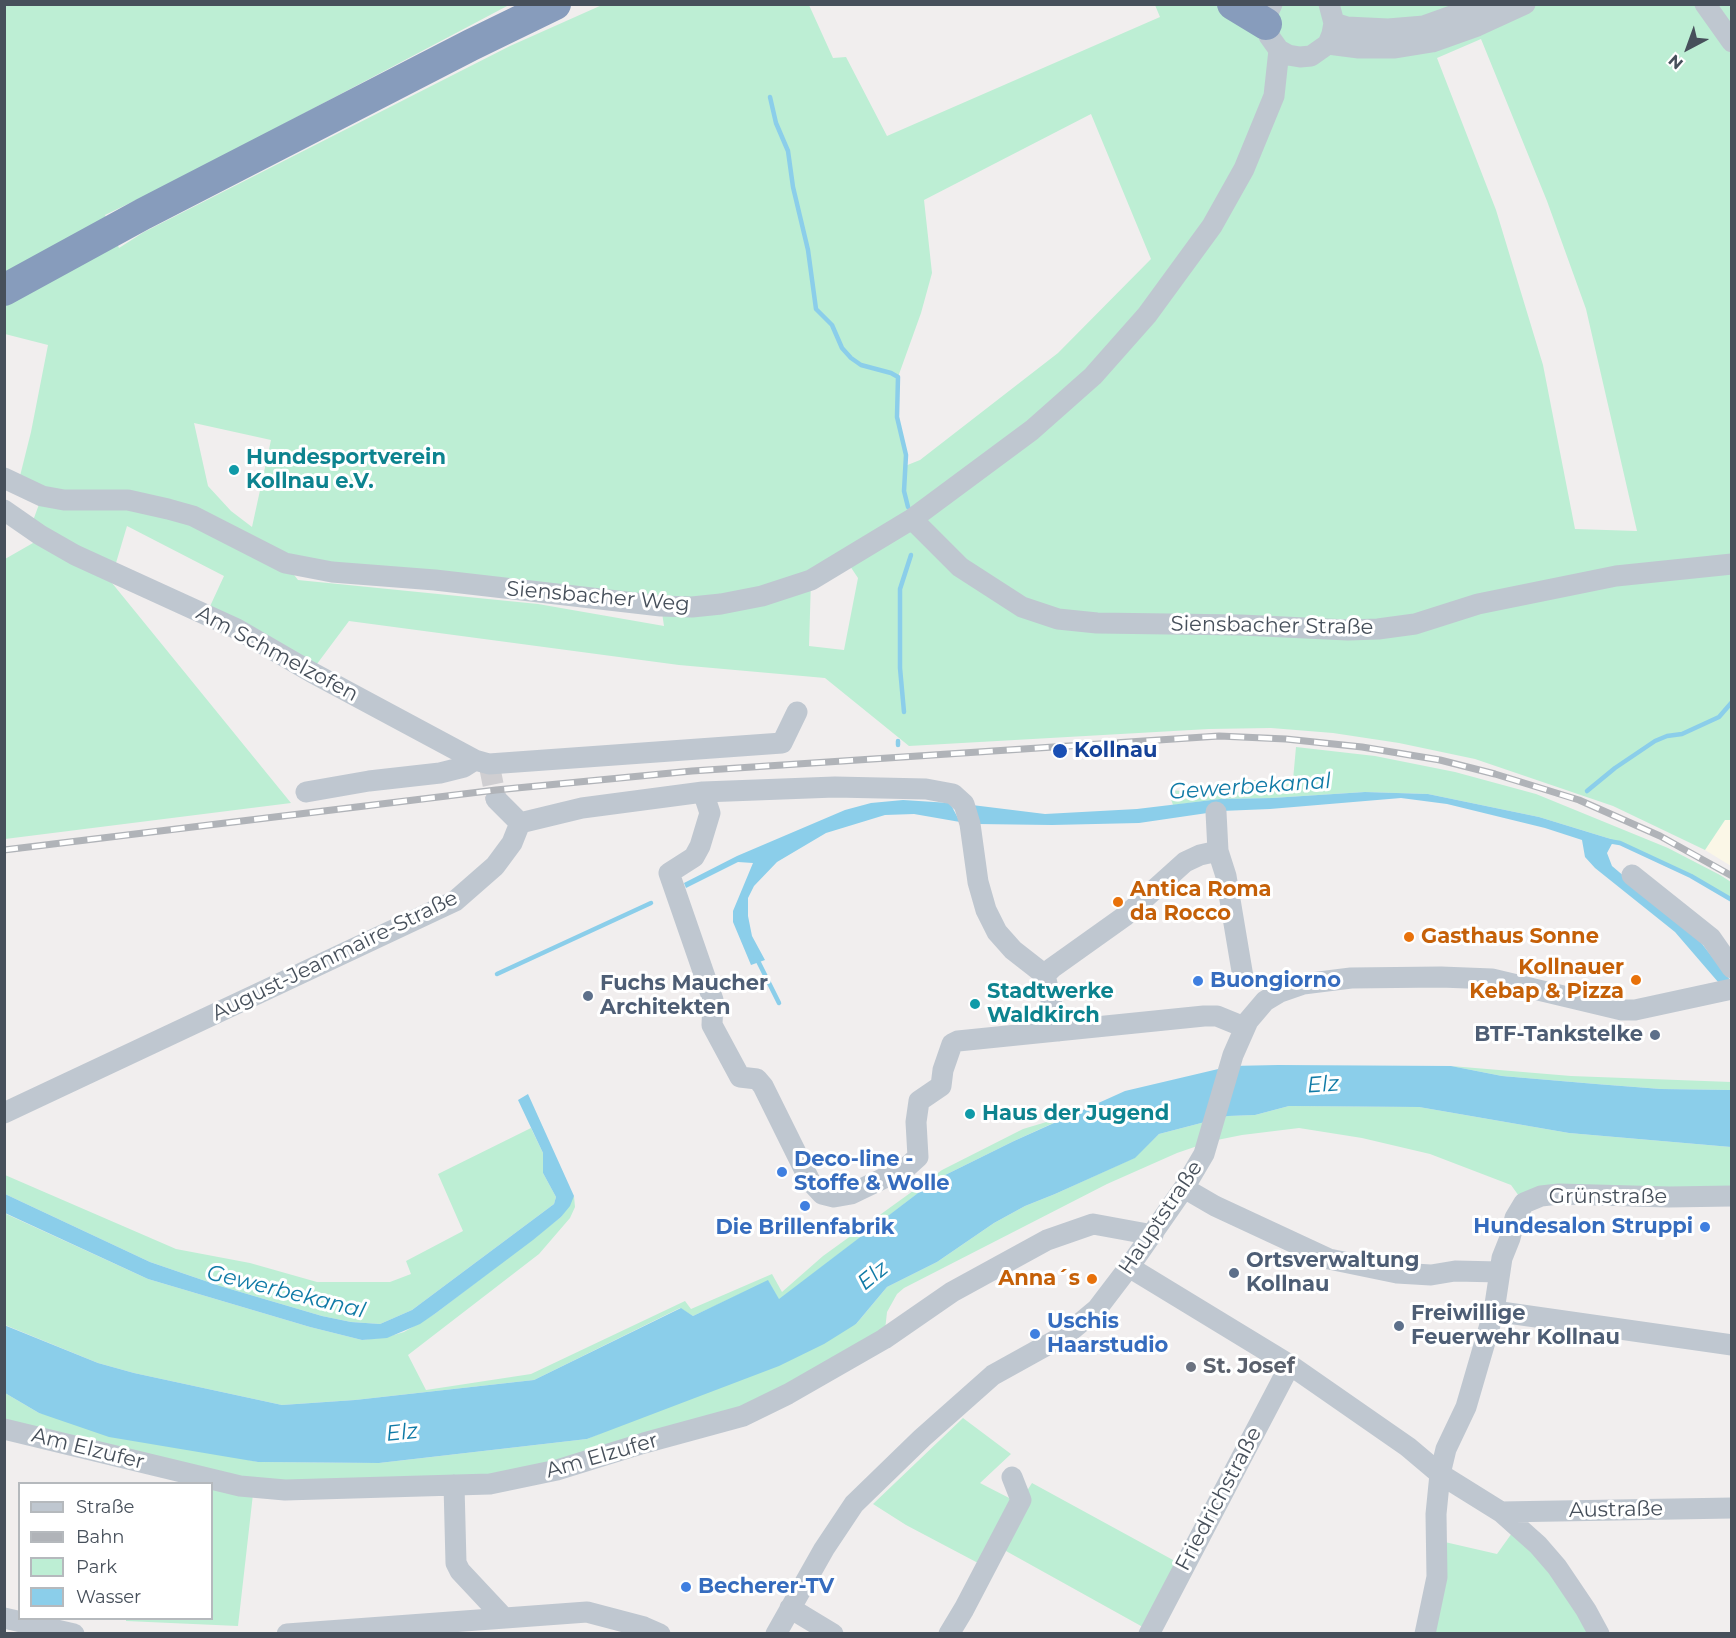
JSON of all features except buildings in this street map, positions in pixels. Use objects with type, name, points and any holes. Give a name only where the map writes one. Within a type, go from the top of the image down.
[{"type":"highway","points":[[4,290],[143,214],[555,4]]},
{"type":"highway","points":[[1233,4],[1273,26]]},
{"type":"street","points":[[1331,14],[1356,28],[1388,29],[1416,27],[1485,4]]},
{"type":"street","points":[[1328,44],[1359,48],[1395,48],[1432,42],[1477,26],[1525,4]]},
{"type":"street","points":[[1705,4],[1731,42]]},
{"type":"street","points":[[1273,26],[1288,55],[1311,56],[1328,44],[1332,34],[1331,14]]},
{"type":"street","name":"Siensbacher Weg","points":[[1273,26],[1274,96]]},
{"type":"street","name":"Siensbacher Weg","points":[[4,478],[42,496],[64,500],[128,500],[192,516],[297,567],[692,607],[762,596],[811,580],[912,519],[1032,430],[1093,376],[1147,315],[1212,226],[1244,169],[1274,96],[1289,78],[1300,57]]},
{"type":"street","name":"Am Schmelzofen","points":[[4,510],[40,535],[75,555],[237,629],[311,672],[476,760],[489,764],[782,742],[796,712]]},
{"type":"street","name":"Siensbacher Straße","points":[[912,519],[960,567],[1022,607],[1058,619],[1097,623],[1378,629],[1415,624],[1478,604],[1616,576],[1731,564]]},
{"type":"street","name":"Am Schmelzofen","points":[[306,792],[369,781],[440,773],[476,760]]},
{"type":"street","points":[[496,799],[519,823],[582,808],[703,792],[835,787],[926,789],[953,794],[967,814],[978,882],[986,910],[997,932],[1013,950],[1045,975],[1058,1031]]},
{"type":"street","points":[[703,792],[710,813],[700,846],[694,858],[669,873],[713,1000],[712,1025],[740,1077],[757,1079],[763,1086],[810,1181],[822,1194],[834,1197],[851,1194],[907,1167],[918,1157],[916,1122],[919,1101],[940,1086],[952,1044],[958,1041],[1204,1016],[1217,1016],[1244,1027]]},
{"type":"street","points":[[1216,812],[1218,851],[1226,876],[1243,977]]},
{"type":"street","name":"August-Jeanmaire-Straße","points":[[4,1113],[454,902],[495,866],[512,843],[519,823]]},
{"type":"street","points":[[1045,975],[1125,916],[1185,862],[1200,855],[1218,851]]},
{"type":"street","points":[[1632,875],[1711,938],[1731,969]]},
{"type":"street","name":"Hauptstraße","points":[[776,1634],[824,1549],[854,1504],[922,1438],[993,1375],[1067,1334],[1097,1309],[1153,1235],[1204,1154],[1230,1064],[1244,1027],[1265,1000],[1303,984],[1351,978],[1492,979],[1622,1010],[1635,1010],[1731,989]]},
{"type":"street","points":[[1184,1188],[1215,1206],[1329,1258],[1397,1273],[1431,1275],[1455,1271],[1500,1272]]},
{"type":"street","name":"Grünstraße","points":[[1425,1634],[1437,1577],[1436,1514],[1440,1474],[1446,1449],[1466,1407],[1494,1311],[1502,1258],[1515,1218],[1524,1203],[1541,1196],[1559,1194],[1731,1196]]},
{"type":"street","name":"Am Elzufer","points":[[4,1429],[240,1486],[285,1490],[490,1484],[557,1470],[743,1416],[788,1394],[884,1339],[952,1292],[1047,1240],[1093,1224],[1153,1235]]},
{"type":"street","points":[[1129,1267],[1290,1365],[1408,1447],[1440,1474],[1501,1512],[1538,1545],[1557,1567],[1599,1634]]},
{"type":"street","points":[[1494,1311],[1731,1346]]},
{"type":"street","name":"Friedrichstraße","points":[[1149,1634],[1290,1365]]},
{"type":"street","points":[[949,1634],[1021,1500],[1012,1477]]},
{"type":"street","points":[[454,1485],[456,1563],[460,1571],[504,1618]]},
{"type":"street","name":"Austraße","points":[[1501,1512],[1731,1508]]},
{"type":"street","points":[[790,1608],[833,1634]]},
{"type":"street","points":[[287,1634],[587,1612],[615,1627],[644,1627],[660,1634]]},
{"type":"street","points":[[4,1618],[74,1634]]},
{"type":"shaded area","points":[[1725,819],[1731,820],[1731,866],[1705,850]]},
{"type":"green space","points":[[4,5],[509,5],[180,179],[105,215],[119,248],[144,232],[510,46],[602,5],[809,5],[833,58],[846,57],[887,136],[1160,17],[1155,5],[1731,5],[1731,820],[1725,820],[1705,850],[1613,806],[1475,759],[1399,743],[1333,733],[1271,728],[1209,729],[909,746],[825,678],[679,665],[349,621],[311,672],[206,615],[224,576],[127,526],[112,583],[291,803],[5,839],[5,559],[33,543],[30,529],[42,496],[18,484],[48,345],[5,334]],"holes":[[[1481,39],[1547,201],[1586,309],[1637,531],[1575,529],[1543,365],[1496,210],[1437,58]],[[1091,114],[1151,259],[1058,353],[920,460],[905,466],[906,455],[897,417],[898,377],[921,313],[932,273],[924,200]],[[194,423],[271,440],[252,527],[231,511],[208,486]],[[846,560],[858,578],[844,650],[809,646],[811,580]],[[285,563],[332,572],[661,606],[664,626],[538,604],[298,580]]]},
{"type":"green space","points":[[1296,747],[1375,756],[1455,772],[1536,794],[1668,848],[1720,875],[1731,882],[1731,900],[1691,876],[1614,840],[1539,817],[1428,794],[1365,792],[1220,799],[1173,805],[1168,790],[1222,794],[1245,791],[1251,785],[1252,780],[1293,780]]},
{"type":"green space","points":[[1451,1066],[1571,1076],[1731,1082],[1731,1090],[1661,1089],[1502,1076]]},
{"type":"green space","points":[[1289,1106],[1419,1107],[1569,1133],[1731,1147],[1731,1196],[1524,1203],[1511,1185],[1430,1154],[1362,1138],[1299,1128],[1242,1135],[1212,1141],[1177,1153],[1107,1184],[904,1288],[897,1294],[887,1312],[884,1339],[788,1394],[557,1470],[285,1490],[5,1429],[5,1393],[39,1413],[258,1462],[379,1463],[587,1439],[856,1324],[887,1287],[937,1262],[994,1223],[1025,1206],[1134,1158],[1159,1134],[1228,1116],[1255,1115]]},
{"type":"green space","points":[[1073,1114],[935,1180],[779,1300],[768,1281],[693,1316],[680,1308],[534,1380],[355,1400],[282,1405],[98,1363],[5,1325],[4,1213],[148,1279],[362,1340],[404,1332],[436,1313],[561,1217],[574,1196],[575,1207],[570,1218],[539,1254],[408,1355],[426,1390],[531,1374],[685,1301],[691,1309],[772,1274],[782,1292],[823,1256],[942,1170],[1023,1129]]},
{"type":"green space","points":[[531,1128],[543,1153],[543,1173],[556,1197],[554,1204],[412,1310],[380,1324],[351,1322],[322,1316],[220,1286],[150,1262],[5,1194],[5,1175],[176,1249],[250,1263],[317,1282],[390,1282],[411,1274],[406,1261],[463,1231],[438,1174]]},
{"type":"green space","points":[[963,1418],[1011,1454],[980,1483],[1015,1501],[978,1563],[906,1525],[873,1504]]},
{"type":"green space","points":[[1032,1483],[1184,1566],[1150,1631],[997,1546]]},
{"type":"green space","points":[[213,1486],[253,1494],[238,1626],[126,1621],[213,1620]]},
{"type":"green space","points":[[1517,1526],[1599,1634],[1425,1634],[1436,1540],[1497,1554]]},
{"type":"water","points":[[1365,792],[1428,794],[1539,817],[1614,840],[1607,853],[1612,866],[1699,940],[1731,981],[1731,997],[1675,932],[1595,868],[1585,857],[1582,840],[1545,828],[1447,804],[1401,798],[1221,811],[1139,823],[1052,825],[977,824],[972,805],[1045,814],[1137,809],[1220,799]]},
{"type":"water","points":[[903,800],[950,803],[960,822],[914,814],[885,815],[826,833],[777,862],[754,886],[748,898],[748,916],[752,936],[765,960],[751,965],[733,922],[733,911],[753,863],[738,862],[686,888],[684,883],[737,856],[845,810],[871,803]]},
{"type":"water","name":"Elz","points":[[1231,1066],[1451,1066],[1502,1076],[1661,1089],[1731,1090],[1731,1147],[1569,1133],[1419,1107],[1289,1106],[1255,1115],[1228,1116],[1159,1134],[1135,1158],[1025,1206],[994,1223],[937,1262],[887,1287],[856,1324],[824,1344],[779,1366],[587,1439],[379,1463],[258,1462],[109,1437],[39,1413],[5,1393],[4,1325],[98,1363],[282,1405],[355,1400],[534,1380],[681,1308],[693,1316],[768,1280],[779,1299],[935,1180],[1014,1141],[1125,1091]]},
{"type":"water","points":[[528,1094],[574,1196],[570,1206],[561,1217],[533,1240],[436,1313],[420,1324],[387,1338],[362,1340],[148,1279],[5,1213],[5,1194],[150,1262],[220,1286],[322,1316],[351,1322],[380,1324],[412,1310],[554,1204],[556,1197],[543,1173],[543,1153],[518,1100]]},
{"type":"waterway","points":[[770,97],[776,123],[788,151],[793,187],[808,250],[816,309],[832,325],[842,348],[851,358],[861,365],[898,377],[897,417],[906,455],[904,491],[908,507]]},
{"type":"waterway","points":[[904,712],[900,668],[900,589],[911,555]]},
{"type":"waterway","points":[[1587,791],[1615,768],[1655,741],[1667,736],[1682,734],[1719,717],[1732,702]]},
{"type":"waterway","name":"Gewerbekanal","points":[[1608,841],[1620,843],[1691,876],[1732,900]]},
{"type":"waterway","name":"Gewerbekanal","points":[[497,974],[651,903]]},
{"type":"waterway","name":"Gewerbekanal","points":[[756,957],[779,1003]]},
{"type":"tunnel","points":[[489,764],[496,799]]},
{"type":"railway","points":[[4,850],[496,790],[692,771],[1219,736],[1286,739],[1362,747],[1440,760],[1495,774],[1579,800],[1660,836],[1732,876]]},
{"type":"place","name":"Hundesportverein Kollnau e.V.","points":[[234,470]]},
{"type":"place","name":"Kollnau","points":[[1060,751]]},
{"type":"place","name":"Antica Roma da Rocco","points":[[1118,902]]},
{"type":"place","name":"Gasthaus Sonne","points":[[1409,937]]},
{"type":"place","name":"Kollnauer Kebap & Pizza","points":[[1636,980]]},
{"type":"place","name":"Buongiorno","points":[[1198,981]]},
{"type":"place","name":"Fuchs Maucher Architekten","points":[[588,996]]},
{"type":"place","name":"Stadtwerke Waldkirch","points":[[975,1004]]},
{"type":"place","name":"BTF-Tankstelke","points":[[1655,1035]]},
{"type":"place","name":"Haus der Jugend","points":[[970,1114]]},
{"type":"place","name":"Deco-line - Stoffe & Wolle","points":[[782,1172]]},
{"type":"place","name":"Die Brillenfabrik","points":[[805,1206]]},
{"type":"place","name":"Hundesalon Struppi","points":[[1705,1227]]},
{"type":"place","name":"Ortsverwaltung Kollnau","points":[[1234,1273]]},
{"type":"place","name":"Anna´s","points":[[1092,1279]]},
{"type":"place","name":"Freiwillige Feuerwehr Kollnau","points":[[1399,1326]]},
{"type":"place","name":"Uschis Haarstudio","points":[[1035,1334]]},
{"type":"place","name":"St. Josef","points":[[1191,1367]]},
{"type":"place","name":"Becherer-TV","points":[[686,1587]]}]
